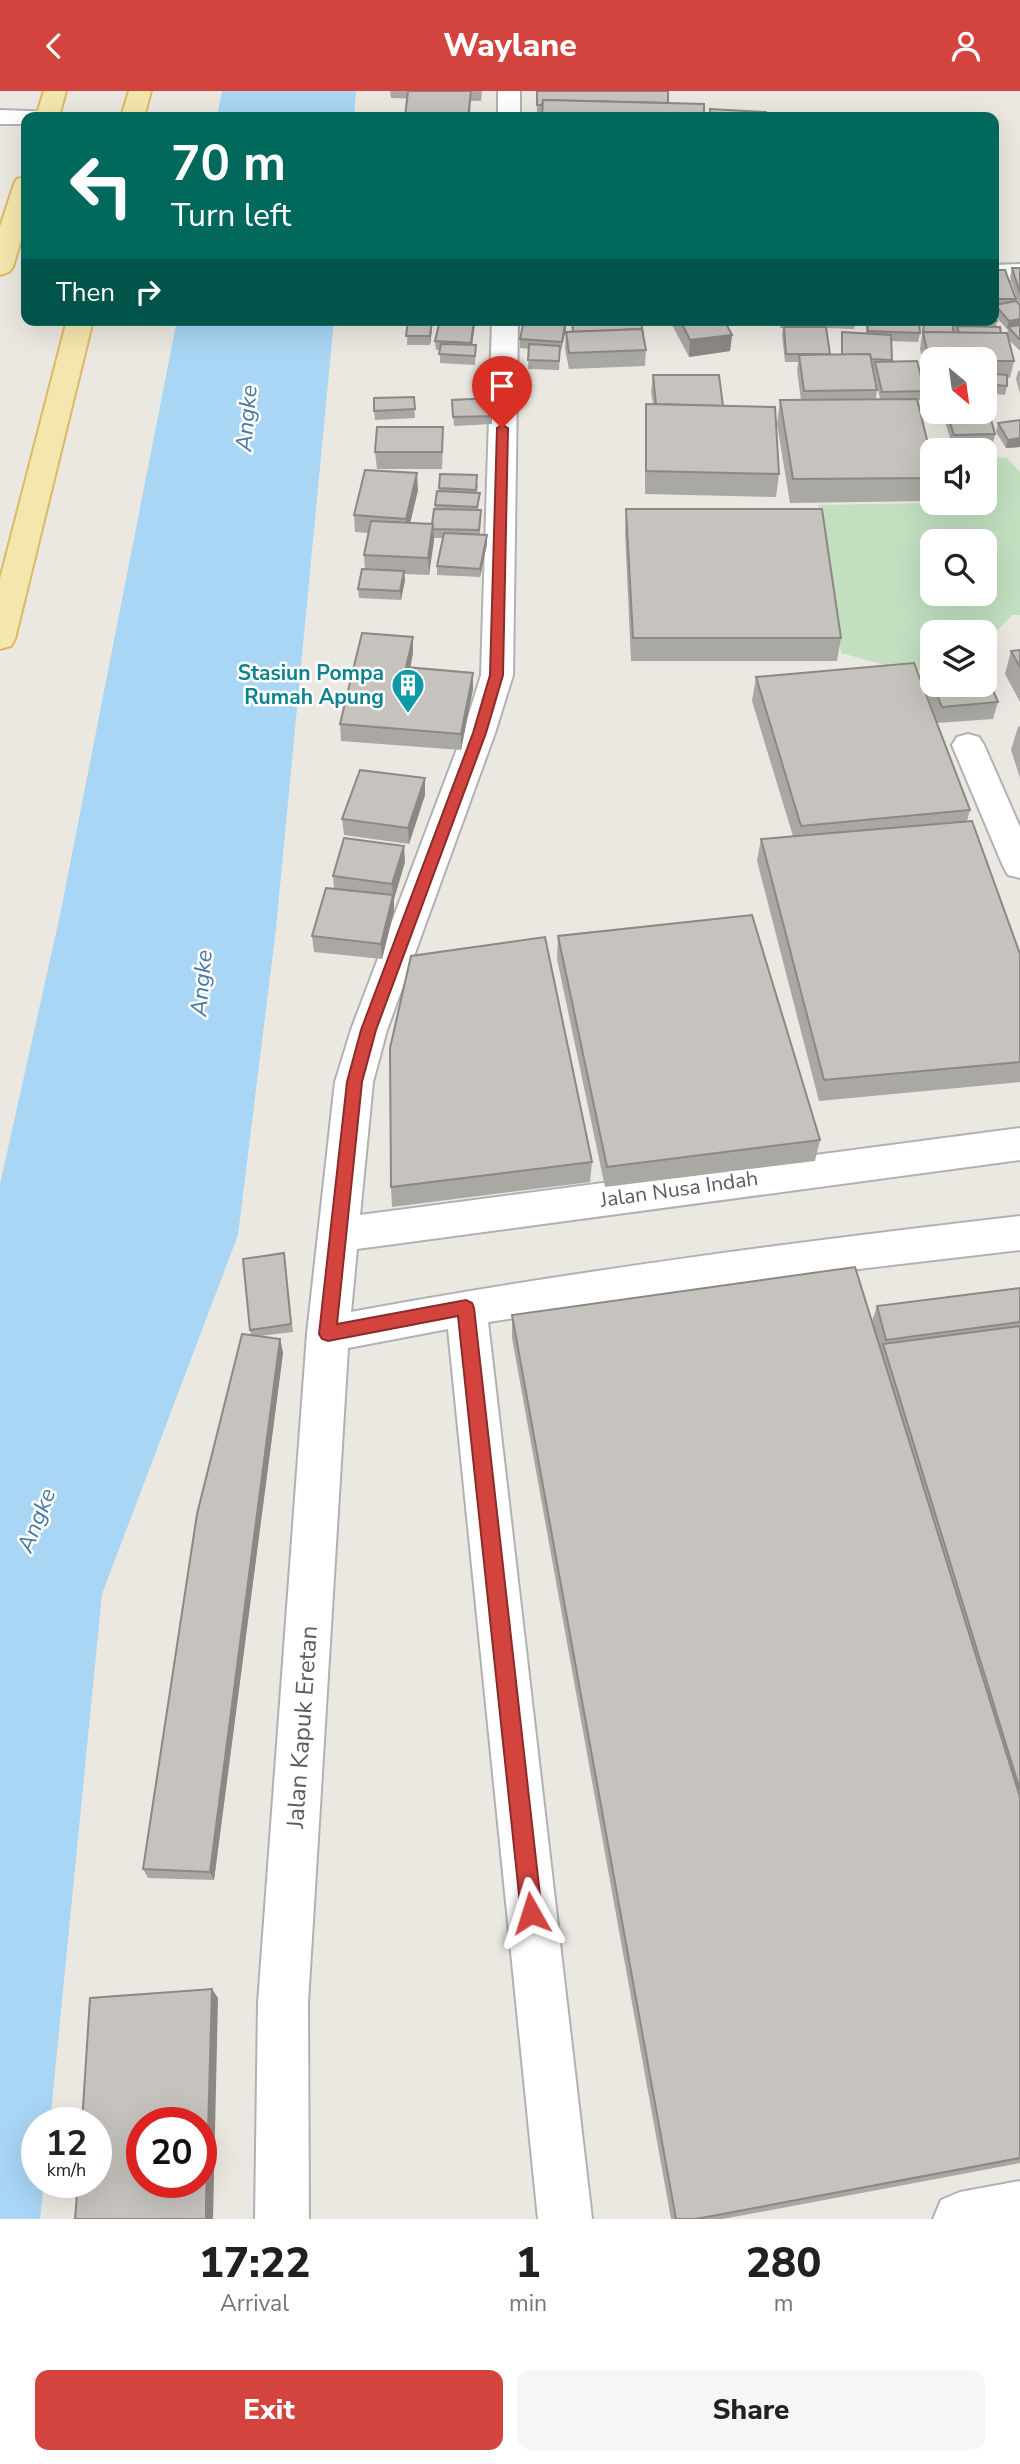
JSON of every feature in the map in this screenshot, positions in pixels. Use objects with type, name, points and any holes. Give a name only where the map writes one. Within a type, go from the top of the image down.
[{"type":"main road","points":[[49,112],[55,91]]},
{"type":"main road","points":[[134,112],[140,91]]},
{"type":"main road","points":[[0,267],[21,200]]},
{"type":"main road","points":[[0,639],[78,326]]},
{"type":"street","points":[[509,91],[509,112]]},
{"type":"street","points":[[0,117],[21,117]]},
{"type":"street","points":[[999,273],[1020,272]]},
{"type":"street","name":"Jalan Kapuk Eretan","points":[[282,2219],[283,2003],[328,1334],[354,1082],[369,1030],[479,733],[497,675],[505,326]]},
{"type":"street","points":[[968,745],[1020,866]]},
{"type":"street","name":"Jalan Nusa Indah","points":[[338,1235],[1020,1144]]},
{"type":"street","points":[[328,1334],[466,1308],[773,1262],[1020,1233]]},
{"type":"street","points":[[466,1308],[565,2219]]},
{"type":"street","points":[[960,2219],[1020,2208]]},
{"type":"green space","points":[[997,457],[1007,458],[1020,472],[1020,615],[1012,615],[997,631],[997,620],[920,620],[920,670],[910,672],[841,653],[825,531],[818,505],[920,503],[920,515],[997,515]]},
{"type":"water","points":[[222,91],[356,91],[354,112],[218,112]]},
{"type":"water","name":"Angke","points":[[176,326],[333,326],[276,928],[238,1235],[102,1594],[52,2107],[21,2107],[21,2198],[42,2198],[40,2219],[0,2219],[0,1184],[60,915]]},
{"type":"building","points":[[408,91],[471,91],[469,112],[406,112]]},
{"type":"building","points":[[537,91],[668,91],[668,103],[543,100],[542,105],[537,105]]},
{"type":"building","points":[[543,100],[704,104],[704,112],[542,112]]},
{"type":"building","points":[[710,109],[766,112],[710,112]]},
{"type":"building","points":[[1012,268],[1020,268],[1020,293]]},
{"type":"building","points":[[999,270],[1005,270],[1016,299],[999,299]]},
{"type":"building","points":[[1016,301],[1020,305],[1020,319],[1009,321],[999,310],[999,304]]},
{"type":"building","points":[[1020,325],[1020,340],[1008,327]]},
{"type":"building","points":[[407,326],[431,326],[430,336],[406,336]]},
{"type":"building","points":[[439,326],[473,326],[471,343],[435,341]]},
{"type":"building","points":[[523,326],[565,326],[562,342],[520,339]]},
{"type":"building","points":[[572,326],[642,326],[643,334],[642,329],[573,332]]},
{"type":"building","points":[[683,326],[727,326],[732,335],[690,340]]},
{"type":"building","points":[[868,326],[919,326],[920,333],[868,331]]},
{"type":"building","points":[[924,326],[953,326],[953,333],[923,332]]},
{"type":"building","points":[[957,326],[1000,327],[1001,333],[959,333]]},
{"type":"building","points":[[784,327],[826,327],[830,354],[786,354]]},
{"type":"building","points":[[642,329],[646,350],[569,353],[566,332]]},
{"type":"building","points":[[842,332],[891,335],[892,360],[871,359],[870,354],[842,355]]},
{"type":"building","points":[[923,332],[1007,333],[1014,361],[998,361],[998,347],[926,347]]},
{"type":"building","points":[[441,344],[476,345],[475,356],[439,354]]},
{"type":"building","points":[[529,344],[560,346],[559,361],[528,360]]},
{"type":"building","points":[[870,354],[877,390],[804,391],[799,355]]},
{"type":"building","points":[[917,361],[920,391],[882,392],[875,362]]},
{"type":"building","points":[[998,374],[1007,375],[1007,386],[998,385]]},
{"type":"building","points":[[653,375],[719,375],[723,406],[656,404]]},
{"type":"building","points":[[414,397],[415,409],[374,411],[374,398]]},
{"type":"building","points":[[489,398],[492,416],[453,417],[452,400]]},
{"type":"building","points":[[917,399],[920,424],[923,424],[927,438],[920,438],[920,478],[793,479],[780,400]]},
{"type":"building","points":[[646,404],[775,407],[779,474],[646,471]]},
{"type":"building","points":[[1020,420],[1020,438],[1008,440],[998,423]]},
{"type":"building","points":[[950,424],[992,424],[995,434],[954,435]]},
{"type":"building","points":[[377,427],[443,427],[442,452],[375,452]]},
{"type":"building","points":[[365,470],[417,473],[406,519],[354,515]]},
{"type":"building","points":[[440,474],[477,475],[476,490],[439,488]]},
{"type":"building","points":[[437,491],[480,493],[477,507],[435,505]]},
{"type":"building","points":[[434,509],[481,510],[479,530],[433,529]]},
{"type":"building","points":[[626,509],[822,509],[841,638],[633,638]]},
{"type":"building","points":[[371,521],[433,524],[428,558],[364,555]]},
{"type":"building","points":[[444,533],[487,535],[480,569],[437,566]]},
{"type":"building","points":[[362,569],[404,571],[400,591],[358,589]]},
{"type":"building","name":"Stasiun Pompa Rumah Apung","points":[[362,633],[413,637],[406,667],[473,673],[461,734],[340,724]]},
{"type":"building","points":[[1020,650],[1020,667],[1011,651]]},
{"type":"building","points":[[914,663],[920,679],[920,697],[927,697],[970,810],[801,826],[756,677]]},
{"type":"building","points":[[938,697],[996,697],[998,702],[942,707]]},
{"type":"building","points":[[360,770],[425,778],[408,828],[342,819]]},
{"type":"building","points":[[972,821],[1020,954],[1020,1062],[824,1080],[761,839]]},
{"type":"building","points":[[344,838],[404,846],[392,884],[333,876]]},
{"type":"building","points":[[326,888],[393,895],[381,944],[312,936]]},
{"type":"building","points":[[752,915],[820,1140],[607,1167],[558,936]]},
{"type":"building","points":[[545,937],[592,1162],[391,1187],[390,1048],[411,956]]},
{"type":"building","points":[[284,1253],[291,1324],[250,1330],[243,1259]]},
{"type":"building","points":[[855,1267],[1020,1797],[1020,2158],[696,2219],[676,2219],[512,1315]]},
{"type":"building","points":[[1020,1288],[1020,1322],[886,1340],[877,1306]]},
{"type":"building","points":[[1020,1326],[1020,1790],[883,1344]]},
{"type":"building","points":[[242,1334],[280,1339],[210,1872],[143,1869],[197,1514]]},
{"type":"building","points":[[212,1989],[209,2107],[126,2107],[126,2198],[207,2198],[206,2219],[75,2219],[77,2198],[112,2198],[112,2107],[83,2107],[90,1998]]},
{"type":"place","name":"Stasiun Pompa Rumah Apung","points":[[408,715]]},
{"type":"route","points":[[502,428],[497,675],[479,733],[369,1030],[354,1082],[328,1334],[466,1308],[531,1913]]}]
